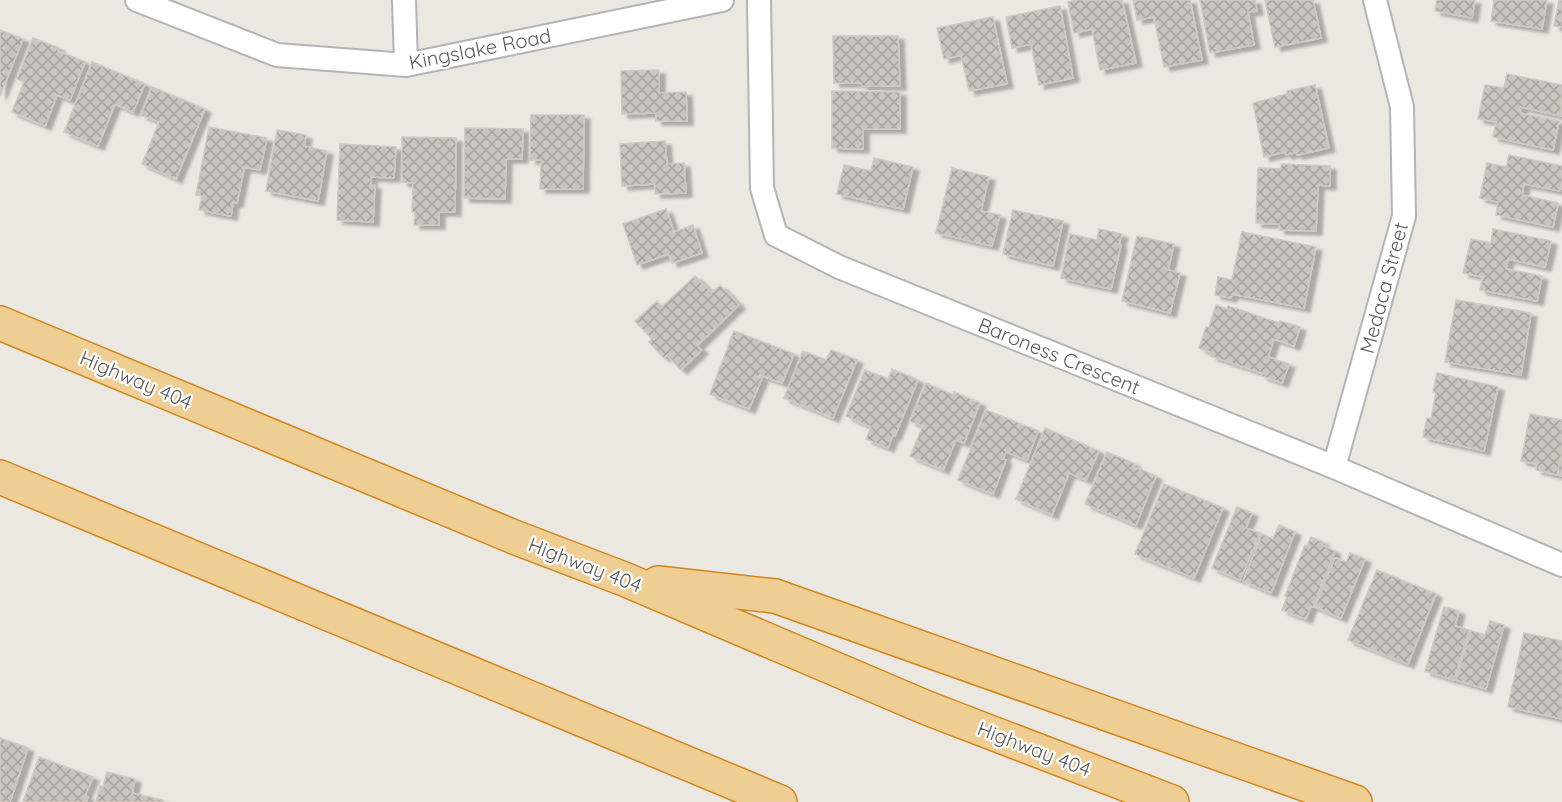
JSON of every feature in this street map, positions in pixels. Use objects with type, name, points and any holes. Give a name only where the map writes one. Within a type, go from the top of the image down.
[{"type":"highway","name":"Highway 404","points":[[0,323],[514,537],[624,579],[927,708],[1172,802]]},
{"type":"highway","points":[[0,477],[778,802]]},
{"type":"highway","points":[[624,579],[775,596],[1355,802]]},
{"type":"street","name":"Kingslake Road","points":[[137,0],[277,55],[406,64],[722,0]]},
{"type":"street","points":[[404,0],[406,64]]},
{"type":"street","name":"Baroness Crescent","points":[[759,0],[762,188],[776,235],[839,267],[1334,467],[1562,566]]},
{"type":"street","name":"Medaca Street","points":[[1334,467],[1404,216],[1402,107],[1375,0]]},
{"type":"building","points":[[1122,0],[1136,63],[1100,70],[1092,29],[1074,33],[1068,2]]},
{"type":"building","points":[[1133,0],[1190,0],[1202,60],[1164,67],[1154,17],[1137,20]]},
{"type":"building","points":[[1200,0],[1255,0],[1257,11],[1248,12],[1254,45],[1210,53]]},
{"type":"building","points":[[1265,0],[1313,0],[1321,38],[1275,47]]},
{"type":"building","points":[[1437,0],[1475,0],[1472,18],[1435,11]]},
{"type":"building","points":[[1494,0],[1547,0],[1542,29],[1491,21]]},
{"type":"building","points":[[1559,0],[1562,0],[1562,27],[1554,26]]},
{"type":"building","points":[[1060,6],[1073,78],[1039,85],[1031,44],[1012,48],[1006,17]]},
{"type":"building","points":[[993,17],[1007,84],[969,91],[961,55],[944,59],[937,28]]},
{"type":"building","points":[[0,30],[23,39],[0,96]]},
{"type":"building","points":[[833,36],[898,36],[900,86],[834,83]]},
{"type":"building","points":[[33,38],[59,48],[58,51],[85,62],[70,100],[57,95],[45,126],[12,112],[24,82],[17,79]]},
{"type":"building","points":[[92,62],[145,84],[133,112],[115,104],[98,146],[64,132]]},
{"type":"building","points":[[659,70],[659,93],[686,92],[687,121],[656,121],[656,113],[622,114],[621,71]]},
{"type":"building","points":[[1507,74],[1562,85],[1561,116],[1521,107],[1520,113],[1559,121],[1553,150],[1493,137],[1496,122],[1478,119],[1485,85],[1504,88]]},
{"type":"building","points":[[1315,85],[1329,148],[1297,155],[1297,152],[1286,155],[1285,152],[1264,157],[1253,103],[1287,94],[1287,91]]},
{"type":"building","points":[[152,87],[205,109],[176,179],[142,164],[159,122],[141,115]]},
{"type":"building","points":[[832,91],[900,92],[900,129],[863,129],[863,149],[832,148]]},
{"type":"building","points":[[531,115],[584,115],[583,189],[540,189],[541,160],[530,160]]},
{"type":"building","points":[[209,127],[267,138],[260,170],[242,167],[244,169],[237,203],[233,203],[231,216],[199,210],[202,196],[196,195]]},
{"type":"building","points":[[465,128],[523,129],[522,159],[506,159],[505,199],[464,198]]},
{"type":"building","points":[[277,130],[306,135],[304,146],[327,151],[318,201],[266,191]]},
{"type":"building","points":[[402,137],[456,138],[455,212],[439,212],[439,225],[414,225],[413,183],[402,182]]},
{"type":"building","points":[[665,141],[667,164],[684,163],[686,193],[655,194],[655,184],[622,186],[620,144]]},
{"type":"building","points":[[340,144],[396,147],[394,178],[371,177],[371,185],[375,185],[373,222],[337,220]]},
{"type":"building","points":[[1509,155],[1562,166],[1560,191],[1524,184],[1522,195],[1558,203],[1553,227],[1496,215],[1498,202],[1480,198],[1487,163],[1506,167]]},
{"type":"building","points":[[874,158],[913,167],[903,209],[837,194],[844,165],[871,171]]},
{"type":"building","points":[[1281,164],[1330,166],[1330,186],[1318,185],[1316,231],[1279,230],[1279,224],[1256,223],[1258,168],[1281,169]]},
{"type":"building","points":[[952,168],[989,177],[981,211],[1000,215],[992,246],[936,233]]},
{"type":"building","points":[[666,209],[674,232],[693,225],[702,253],[672,263],[669,254],[637,265],[623,224]]},
{"type":"building","points":[[1013,210],[1063,221],[1053,266],[1003,254]]},
{"type":"building","points":[[1099,229],[1122,234],[1111,289],[1061,278],[1070,234],[1097,240]]},
{"type":"building","points":[[1493,229],[1551,241],[1545,267],[1508,259],[1506,269],[1542,276],[1537,301],[1480,290],[1483,277],[1463,273],[1471,239],[1491,243]]},
{"type":"building","points":[[1242,232],[1316,247],[1304,308],[1232,294],[1231,298],[1215,295],[1218,277],[1232,280]]},
{"type":"building","points":[[1137,236],[1174,244],[1168,270],[1180,273],[1170,313],[1122,301]]},
{"type":"building","points":[[695,276],[712,293],[720,285],[739,305],[697,346],[702,350],[681,370],[667,355],[664,358],[649,342],[652,339],[635,321],[657,301],[662,307]]},
{"type":"building","points":[[1456,300],[1531,313],[1521,375],[1445,362]]},
{"type":"building","points":[[1216,305],[1227,309],[1228,306],[1279,323],[1280,321],[1300,327],[1294,346],[1274,339],[1268,357],[1289,364],[1282,383],[1262,376],[1262,373],[1211,356],[1212,353],[1199,348]]},
{"type":"building","points":[[734,331],[794,354],[782,383],[760,375],[759,377],[762,378],[749,409],[710,394]]},
{"type":"building","points":[[831,350],[857,360],[833,418],[784,398],[803,351],[826,360]]},
{"type":"building","points":[[892,369],[918,380],[888,448],[866,439],[871,427],[846,416],[865,370],[888,379]]},
{"type":"building","points":[[1437,373],[1498,387],[1484,451],[1423,437],[1427,418],[1431,419]]},
{"type":"building","points":[[926,383],[953,395],[954,392],[980,403],[964,443],[956,440],[943,470],[910,456],[923,426],[910,421]]},
{"type":"building","points":[[986,410],[1038,431],[1027,460],[1006,452],[1003,459],[1006,460],[993,494],[958,480]]},
{"type":"building","points":[[1530,414],[1562,420],[1562,453],[1557,475],[1536,470],[1537,464],[1521,461]]},
{"type":"building","points":[[1045,428],[1099,451],[1086,480],[1069,473],[1052,515],[1016,499]]},
{"type":"building","points":[[1107,452],[1156,476],[1136,525],[1085,504]]},
{"type":"building","points":[[1562,453],[1562,476],[1557,475]]},
{"type":"building","points":[[1164,484],[1223,508],[1194,578],[1135,554]]},
{"type":"building","points":[[1237,507],[1252,513],[1246,528],[1260,533],[1240,580],[1212,568]]},
{"type":"building","points":[[1279,525],[1295,532],[1271,593],[1243,581],[1262,534],[1273,539]]},
{"type":"building","points":[[1311,537],[1335,551],[1306,619],[1282,610],[1287,597],[1285,596],[1305,545],[1307,546]]},
{"type":"building","points":[[1350,553],[1365,559],[1341,618],[1315,607],[1335,558],[1346,562]]},
{"type":"building","points":[[1377,570],[1436,594],[1408,664],[1348,640]]},
{"type":"building","points":[[1444,607],[1459,611],[1455,626],[1469,630],[1454,680],[1425,671]]},
{"type":"building","points":[[1490,621],[1504,625],[1486,689],[1456,680],[1471,631],[1485,635]]},
{"type":"building","points":[[1524,633],[1562,641],[1562,719],[1508,707]]},
{"type":"building","points":[[0,738],[28,748],[10,802],[0,802]]},
{"type":"building","points":[[39,757],[93,777],[85,796],[88,797],[86,802],[23,802]]},
{"type":"building","points":[[107,772],[135,779],[132,793],[163,800],[163,802],[96,802]]}]
